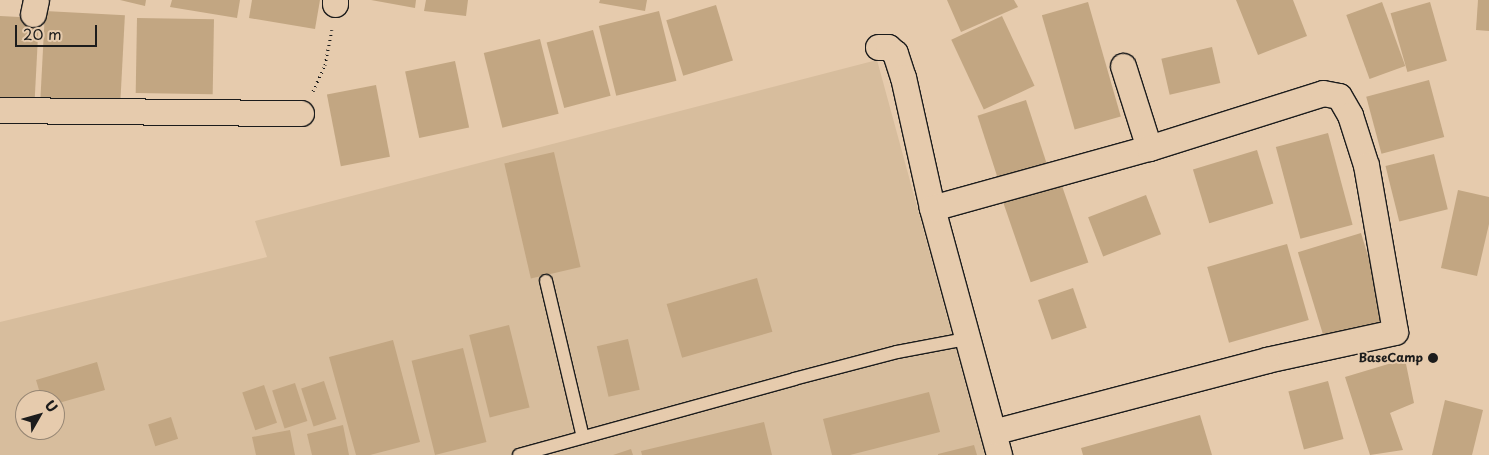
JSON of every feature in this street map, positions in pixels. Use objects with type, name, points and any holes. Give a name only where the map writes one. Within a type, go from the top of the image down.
[{"type":"street","points":[[878,47],[888,47],[895,53],[932,208],[996,444],[1267,360],[1395,332],[1366,165],[1350,115],[1339,96],[1323,93],[1149,148],[932,208]]},
{"type":"street","points":[[1123,66],[1149,148]]},
{"type":"street","points":[[0,110],[301,113]]},
{"type":"lane","points":[[546,282],[583,437]]},
{"type":"lane","points":[[519,455],[897,352],[966,339]]},
{"type":"path","points":[[301,113],[325,64],[335,2]]},
{"type":"shaded area","points":[[877,60],[985,455],[0,455],[0,322],[267,257],[255,221]]},
{"type":"building","points":[[120,0],[146,0],[145,6]]},
{"type":"building","points":[[172,0],[240,0],[237,18],[170,7]]},
{"type":"building","points":[[252,0],[320,0],[315,29],[249,18]]},
{"type":"building","points":[[371,0],[416,0],[415,8]]},
{"type":"building","points":[[426,0],[468,0],[466,16],[424,11]]},
{"type":"building","points":[[600,0],[647,0],[645,11],[599,3]]},
{"type":"building","points":[[947,0],[1014,0],[1018,7],[961,32]]},
{"type":"building","points":[[1236,0],[1293,0],[1307,36],[1258,55]]},
{"type":"building","points":[[1478,0],[1489,0],[1489,31],[1476,30]]},
{"type":"building","points":[[1088,2],[1121,116],[1075,130],[1042,15]]},
{"type":"building","points":[[1382,2],[1405,66],[1370,79],[1346,15]]},
{"type":"building","points":[[1430,2],[1447,61],[1407,72],[1391,13]]},
{"type":"building","points":[[716,5],[733,60],[683,76],[666,20]]},
{"type":"building","points":[[45,11],[125,15],[120,105],[40,101]]},
{"type":"building","points":[[659,11],[676,81],[616,96],[599,26]]},
{"type":"building","points":[[0,16],[39,18],[34,103],[0,101]]},
{"type":"building","points":[[1002,16],[1035,86],[984,109],[951,40]]},
{"type":"building","points":[[137,18],[214,19],[213,94],[136,93]]},
{"type":"building","points":[[593,30],[611,96],[564,108],[547,42]]},
{"type":"building","points":[[540,39],[559,114],[502,128],[484,53]]},
{"type":"building","points":[[1212,47],[1220,83],[1170,95],[1161,59]]},
{"type":"building","points":[[455,61],[469,128],[419,138],[405,72]]},
{"type":"building","points":[[1429,80],[1444,137],[1381,154],[1366,97]]},
{"type":"building","points":[[376,85],[390,157],[341,166],[327,95]]},
{"type":"building","points":[[1026,100],[1047,166],[999,181],[977,116]]},
{"type":"building","points":[[1328,133],[1353,225],[1300,239],[1276,147]]},
{"type":"building","points":[[1257,150],[1273,204],[1209,223],[1193,170]]},
{"type":"building","points":[[554,152],[581,267],[531,278],[504,163]]},
{"type":"building","points":[[1434,154],[1448,209],[1399,221],[1385,166]]},
{"type":"building","points":[[1061,183],[1088,262],[1031,282],[1003,203]]},
{"type":"building","points":[[1458,190],[1489,197],[1489,224],[1477,276],[1441,268]]},
{"type":"building","points":[[1146,195],[1161,234],[1103,256],[1088,217]]},
{"type":"building","points":[[1361,233],[1388,323],[1325,342],[1298,252]]},
{"type":"building","points":[[1287,244],[1309,320],[1229,343],[1207,267]]},
{"type":"building","points":[[757,278],[772,332],[682,358],[667,304]]},
{"type":"building","points":[[1073,288],[1087,328],[1052,340],[1038,300]]},
{"type":"building","points":[[509,325],[530,407],[490,417],[469,335]]},
{"type":"building","points":[[628,339],[640,390],[609,397],[597,346]]},
{"type":"building","points":[[393,340],[420,442],[370,455],[356,455],[329,357]]},
{"type":"building","points":[[463,348],[486,442],[435,455],[412,361]]},
{"type":"building","points":[[1405,359],[1414,403],[1390,413],[1403,450],[1370,455],[1345,377]]},
{"type":"building","points":[[97,362],[105,390],[65,401],[65,390],[39,390],[36,380]]},
{"type":"building","points":[[324,381],[336,419],[314,426],[301,388]]},
{"type":"building","points":[[1328,381],[1344,439],[1304,450],[1288,392]]},
{"type":"building","points":[[295,383],[307,421],[285,428],[272,390]]},
{"type":"building","points":[[264,385],[277,423],[255,430],[242,392]]},
{"type":"building","points":[[929,392],[940,432],[850,455],[832,455],[823,419]]},
{"type":"building","points":[[1445,400],[1483,410],[1472,455],[1432,455]]},
{"type":"building","points":[[1200,415],[1212,455],[1083,455],[1081,448]]},
{"type":"building","points":[[171,417],[178,439],[155,446],[148,424]]},
{"type":"building","points":[[764,422],[772,455],[642,455],[641,451]]},
{"type":"building","points":[[343,425],[349,455],[312,455],[307,434]]},
{"type":"building","points":[[290,430],[295,455],[256,455],[252,437]]},
{"type":"building","points":[[974,445],[977,455],[938,455],[938,454]]},
{"type":"building","points":[[631,449],[633,455],[613,455]]},
{"type":"place","name":"BaseCamp","points":[[1433,358]]}]
